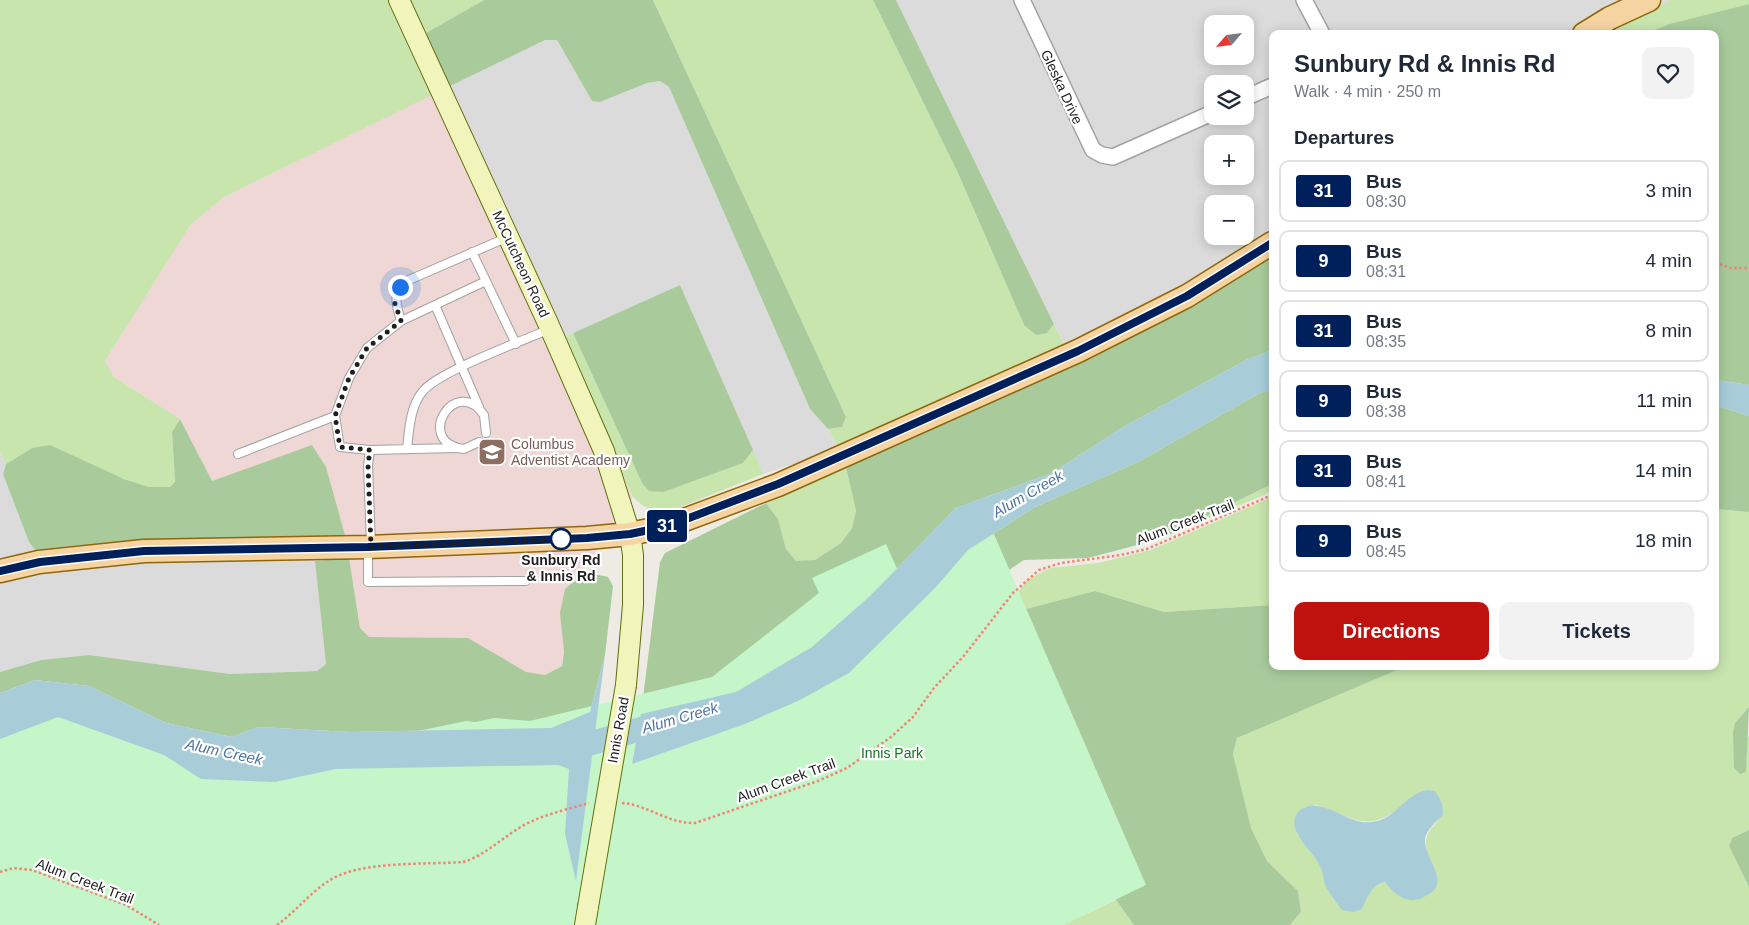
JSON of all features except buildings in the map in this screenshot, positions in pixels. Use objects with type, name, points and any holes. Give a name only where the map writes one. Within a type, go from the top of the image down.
[{"type":"main road","name":"McCutcheon Road","points":[[398,0],[550,328],[604,451],[630,534]]},
{"type":"main road","points":[[1590,30],[1610,18],[1649,0]]},
{"type":"main road","points":[[0,571],[40,562],[144,551],[370,547],[587,538],[630,534],[668,526],[778,484],[1078,351],[1187,296],[1269,245]]},
{"type":"main road","name":"Innis Road","points":[[586,916],[626,686],[632,630],[634,573],[630,534]]},
{"type":"street","points":[[1304,0],[1320,30]]},
{"type":"street","name":"Gleska Drive","points":[[1026,1],[1087,141],[1093,150],[1102,155],[1117,156],[1204,117]]},
{"type":"street","points":[[1254,94],[1269,87]]},
{"type":"lane","points":[[401,321],[394,301],[400,287],[409,280],[508,237]]},
{"type":"lane","points":[[472,252],[516,344]]},
{"type":"lane","points":[[480,442],[472,447],[457,448],[370,450],[340,447],[335,416],[349,378],[367,348],[401,321],[486,281]]},
{"type":"lane","points":[[435,305],[487,423],[486,433]]},
{"type":"lane","points":[[407,449],[411,418],[422,392],[440,377],[550,328]]},
{"type":"lane","points":[[457,448],[450,445],[441,432],[440,425],[446,410],[452,405],[466,402],[480,409]]},
{"type":"lane","points":[[238,454],[335,416]]},
{"type":"lane","points":[[370,450],[368,465],[370,547],[368,582],[526,581]]},
{"type":"path","points":[[1719,264],[1730,268],[1749,268]]},
{"type":"path","name":"Alum Creek Trail","points":[[616,803],[640,806],[682,824],[696,823],[818,782],[847,768],[892,737],[913,717],[934,688],[963,657],[1013,593],[1039,570],[1061,563],[1121,555],[1148,549],[1269,496]]},
{"type":"path","points":[[277,925],[293,914],[325,883],[340,874],[357,868],[469,861],[528,823],[551,814],[591,803]]},
{"type":"path","name":"Alum Creek Trail","points":[[0,872],[13,868],[32,870],[126,905],[159,925]]},
{"type":"shaded area","points":[[896,0],[1671,0],[1611,30],[1269,30],[1269,248],[1073,362]]},
{"type":"shaded area","points":[[545,40],[557,40],[592,101],[600,102],[647,83],[660,81],[669,87],[810,409],[828,429],[839,449],[763,474],[680,285],[553,342],[439,91]]},
{"type":"shaded area","points":[[439,91],[560,339],[633,497],[578,578],[565,589],[561,613],[564,652],[561,666],[545,675],[526,673],[467,638],[369,637],[360,628],[346,539],[212,481],[180,419],[114,377],[105,361],[191,224],[224,197]]},
{"type":"shaded area","points":[[0,452],[6,464],[3,474],[29,542],[35,550],[79,545],[313,540],[326,664],[317,671],[230,674],[89,655],[41,660],[0,672]]},
{"type":"green space","points":[[0,0],[390,0],[432,95],[224,197],[191,224],[105,361],[114,377],[180,419],[172,432],[175,483],[170,488],[149,487],[32,448],[6,464],[0,452]]},
{"type":"green space","points":[[411,0],[484,0],[426,33]]},
{"type":"green space","points":[[484,0],[653,0],[846,417],[842,427],[828,429],[810,409],[669,87],[660,81],[647,83],[600,102],[592,101],[557,40],[545,40],[450,86],[426,33]]},
{"type":"green space","points":[[653,0],[873,0],[958,173],[1024,325],[1047,333],[1054,324],[1066,348],[839,449],[828,429],[842,427],[846,417]]},
{"type":"green space","points":[[873,0],[896,0],[1054,324],[1047,333],[1036,335],[1024,325],[958,173]]},
{"type":"green space","points":[[1671,0],[1749,0],[1749,4],[1669,24],[1655,30],[1611,30]]},
{"type":"green space","points":[[1749,4],[1749,385],[1719,380],[1719,30],[1655,30],[1669,24]]},
{"type":"green space","points":[[1269,248],[1269,351],[1246,360],[1125,426],[1052,473],[956,508],[870,596],[641,714],[660,562],[665,553],[766,503],[778,519],[786,549],[796,561],[815,560],[841,543],[852,528],[856,511],[846,467]]},
{"type":"green space","points":[[680,285],[753,450],[743,463],[663,492],[649,491],[642,483],[573,333]]},
{"type":"green space","points":[[573,333],[642,483],[743,463],[753,450],[763,474],[668,512],[649,509],[641,504],[633,497],[560,339]]},
{"type":"green space","points":[[1269,390],[1269,485],[1160,539],[1088,558],[1024,560],[1000,576],[1009,604],[1026,609],[1095,591],[1164,612],[1269,605],[1269,670],[1397,670],[1237,738],[1233,754],[1251,828],[1267,861],[1298,891],[1301,912],[1290,925],[1134,925],[1116,900],[968,550],[1035,507],[1138,462],[1258,394]]},
{"type":"green space","points":[[1719,406],[1749,416],[1749,512],[1719,509]]},
{"type":"green space","points":[[180,419],[212,481],[312,445],[326,467],[346,539],[79,545],[35,550],[29,542],[3,474],[6,464],[32,448],[50,445],[124,479],[149,487],[170,487],[175,482],[172,432]]},
{"type":"green space","points":[[853,459],[846,467],[856,511],[852,528],[841,543],[815,560],[796,562],[786,549],[778,519],[766,503]]},
{"type":"green space","points":[[1269,485],[1269,492],[1264,495],[1160,539]]},
{"type":"green space","points":[[1269,498],[1269,605],[1164,612],[1095,591],[1026,609],[1009,604],[1027,580],[1050,568],[1098,563],[1151,550]]},
{"type":"green space","points":[[1719,509],[1749,512],[1749,707],[1735,723],[1746,772],[1747,739],[1749,735],[1749,830],[1732,838],[1729,846],[1749,887],[1749,925],[1290,925],[1301,912],[1298,891],[1267,861],[1251,828],[1233,754],[1237,738],[1396,670],[1719,670]],"holes":[[[1316,805],[1356,820],[1375,821],[1396,810],[1443,815],[1430,830],[1426,839],[1429,859],[1390,888],[1385,882],[1377,885],[1373,888],[1362,909],[1334,901],[1319,862],[1297,834],[1303,808]]]},
{"type":"green space","name":"Innis Park","points":[[990,525],[1146,885],[1063,925],[0,925],[0,716],[67,706],[264,763],[466,721],[476,722],[494,718],[530,721],[712,677],[819,593],[812,578],[886,544],[903,582]]},
{"type":"green space","points":[[349,558],[360,628],[369,637],[468,638],[526,672],[545,675],[562,666],[564,652],[560,613],[565,589],[575,581],[590,575],[608,577],[613,586],[605,655],[590,712],[551,728],[350,732],[258,727],[232,737],[166,723],[89,686],[35,680],[0,693],[0,672],[41,660],[89,655],[230,674],[317,671],[326,664],[315,561]]},
{"type":"green space","points":[[1749,707],[1746,772],[1740,774],[1734,768],[1733,732],[1735,723]]},
{"type":"green space","points":[[1749,830],[1749,887],[1729,846],[1732,838]]},
{"type":"green space","points":[[1116,900],[1134,925],[1063,925]]},
{"type":"water","points":[[1269,351],[1269,390],[1258,394],[1138,462],[1035,507],[968,550],[935,588],[849,673],[800,700],[745,724],[632,764],[641,714],[736,692],[812,647],[870,596],[956,508],[1052,473],[1125,426],[1246,360]]},
{"type":"water","points":[[1719,380],[1749,385],[1749,416],[1719,406]]},
{"type":"water","points":[[605,655],[576,881],[565,834],[569,769],[558,765],[336,769],[275,782],[201,779],[164,755],[58,717],[0,739],[0,693],[35,680],[89,686],[166,723],[232,737],[258,727],[350,732],[551,728],[590,712]]},
{"type":"water","points":[[1427,790],[1435,791],[1443,811],[1443,815],[1430,829],[1425,839],[1425,845],[1437,878],[1434,890],[1421,898],[1409,900],[1394,892],[1385,882],[1380,883],[1368,896],[1362,909],[1353,912],[1342,910],[1327,888],[1322,870],[1316,859],[1300,839],[1294,825],[1299,811],[1312,806],[1324,807],[1351,819],[1372,822],[1387,817],[1412,796]]},
{"type":"waterway","name":"Alum Creek","points":[[564,751],[669,721]]},
{"type":"bus line","name":"31","points":[[0,571],[40,562],[144,551],[368,547],[587,538],[630,534],[668,526],[778,484],[1078,351],[1187,296],[1269,245]]},
{"type":"place","name":"Columbus Adventist Academy","points":[[492,452]]},
{"type":"place","name":"Sunbury Rd & Innis Rd","points":[[561,539]]},
{"type":"route","points":[[400,287],[394,301],[401,321],[367,348],[349,378],[335,416],[340,447],[370,450],[368,465],[371,547],[561,539]]}]
